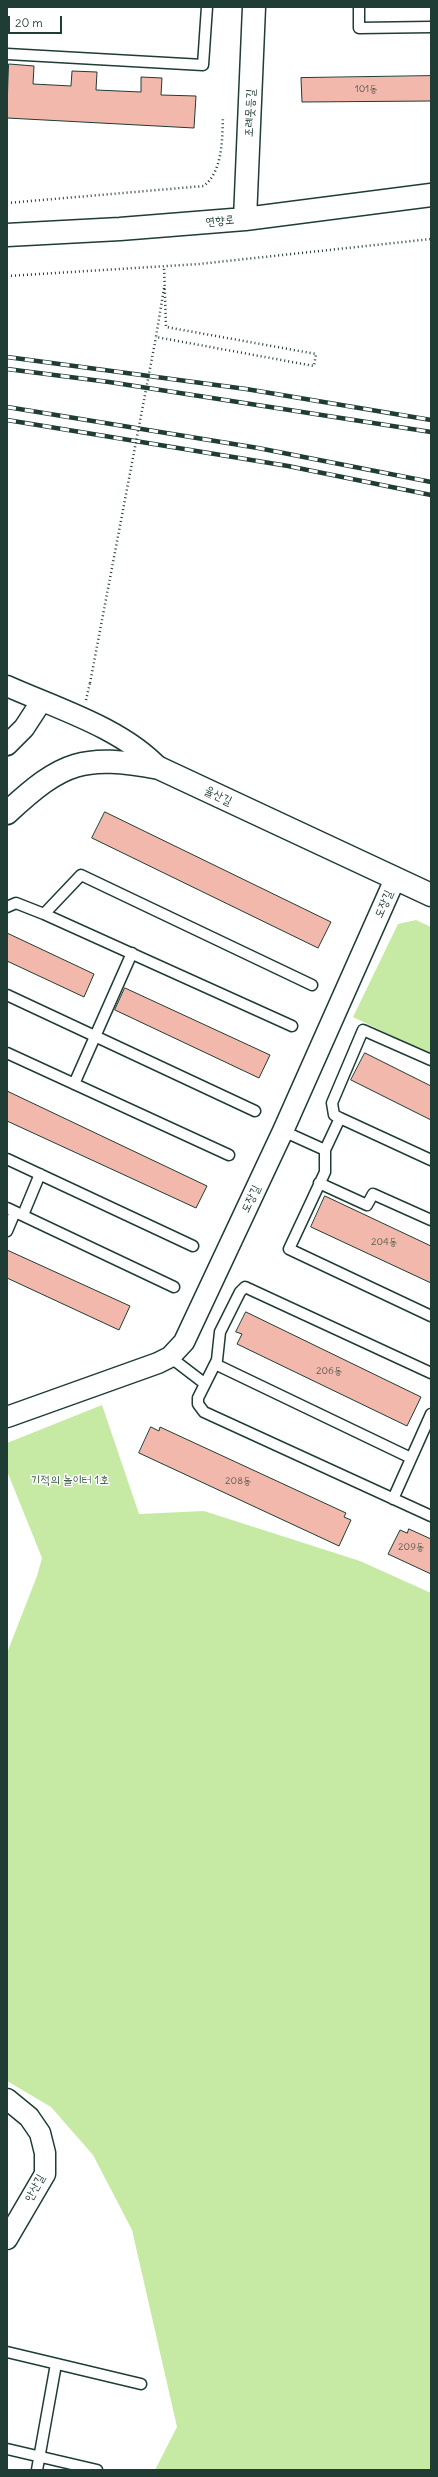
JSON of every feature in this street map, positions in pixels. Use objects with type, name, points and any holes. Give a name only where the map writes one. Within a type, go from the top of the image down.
[{"type":"street","name":"조례못등길","points":[[245,219],[254,7]]},
{"type":"street","name":"연향로","points":[[7,235],[120,229],[245,219],[431,195]]},
{"type":"street","points":[[7,686],[133,745],[159,768]]},
{"type":"street","points":[[7,745],[24,728],[41,702]]},
{"type":"street","name":"율산길","points":[[7,813],[40,784],[51,776],[70,767],[110,760],[159,768],[431,895]]},
{"type":"street","name":"도장길","points":[[7,1417],[170,1357],[184,1342],[283,1131],[395,879]]},
{"type":"street","name":"안산길","points":[[7,2099],[30,2117],[40,2133],[45,2153],[45,2174],[7,2239]]},
{"type":"lane","points":[[7,54],[203,65],[207,7]]},
{"type":"lane","points":[[359,7],[359,28],[431,27]]},
{"type":"lane","points":[[44,914],[81,876],[312,985]]},
{"type":"lane","points":[[7,907],[16,903],[44,914],[292,1026]]},
{"type":"lane","points":[[74,1084],[132,953]]},
{"type":"lane","points":[[7,995],[255,1111]]},
{"type":"lane","points":[[431,1060],[363,1030],[332,1103],[334,1115],[431,1160]]},
{"type":"lane","points":[[7,1053],[230,1154]]},
{"type":"lane","points":[[340,1118],[324,1150],[324,1172],[289,1249],[431,1316]]},
{"type":"lane","points":[[283,1131],[324,1150]]},
{"type":"lane","points":[[7,1159],[193,1246]]},
{"type":"lane","points":[[7,1231],[15,1212],[40,1174]]},
{"type":"lane","points":[[319,1183],[367,1205],[373,1194],[431,1220]]},
{"type":"lane","points":[[15,1212],[174,1286]]},
{"type":"lane","points":[[431,1373],[245,1287],[240,1292],[220,1332],[217,1342],[219,1350],[215,1364],[198,1398],[198,1404],[204,1412],[431,1516]]},
{"type":"lane","points":[[170,1357],[204,1384]]},
{"type":"lane","points":[[215,1364],[411,1458]]},
{"type":"lane","points":[[393,1498],[431,1414]]},
{"type":"lane","points":[[7,2352],[141,2384]]},
{"type":"lane","points":[[37,2470],[56,2364]]},
{"type":"lane","points":[[7,2449],[97,2470]]},
{"type":"path","points":[[7,203],[204,186],[211,180],[215,171],[221,148],[223,117]]},
{"type":"path","points":[[7,276],[164,266],[431,238]]},
{"type":"path","points":[[156,337],[314,366],[316,354],[166,327],[164,266]]},
{"type":"path","points":[[90,683],[164,288]]},
{"type":"green space","points":[[416,920],[431,927],[431,1055],[353,1017],[398,924]]},
{"type":"green space","name":"기적의 놀이터 1호","points":[[102,1405],[139,1514],[204,1511],[360,1561],[431,1593],[431,2470],[155,2470],[177,2427],[132,2230],[93,2155],[51,2107],[7,2081],[7,1653],[37,1576],[42,1558],[7,1471],[7,1443]]},
{"type":"building","points":[[9,64],[34,66],[33,84],[71,86],[72,71],[97,72],[96,90],[141,92],[141,77],[162,78],[161,95],[196,96],[194,128],[7,118]]},
{"type":"building","points":[[431,76],[431,101],[302,102],[301,78]]},
{"type":"building","points":[[105,812],[331,922],[318,948],[92,838]]},
{"type":"building","points":[[7,933],[94,974],[84,997],[7,961]]},
{"type":"building","points":[[125,988],[270,1055],[259,1078],[115,1010]]},
{"type":"building","points":[[365,1053],[431,1086],[431,1120],[351,1080]]},
{"type":"building","points":[[7,1091],[207,1186],[196,1208],[7,1121]]},
{"type":"building","points":[[325,1196],[431,1246],[431,1283],[311,1227]]},
{"type":"building","points":[[7,1250],[130,1306],[119,1330],[7,1278]]},
{"type":"building","points":[[246,1312],[421,1397],[407,1426],[237,1344],[242,1334],[236,1332]]},
{"type":"building","points":[[151,1427],[159,1431],[160,1427],[346,1513],[344,1517],[351,1520],[339,1546],[139,1453]]},
{"type":"building","points":[[409,1529],[431,1539],[431,1574],[388,1554],[400,1530],[407,1533]]},
{"type":"railway","points":[[7,357],[246,389],[431,420]]},
{"type":"railway","points":[[7,369],[109,382],[431,432]]},
{"type":"railway","points":[[7,407],[258,448],[431,482]]},
{"type":"railway","points":[[7,420],[288,466],[431,495]]}]
